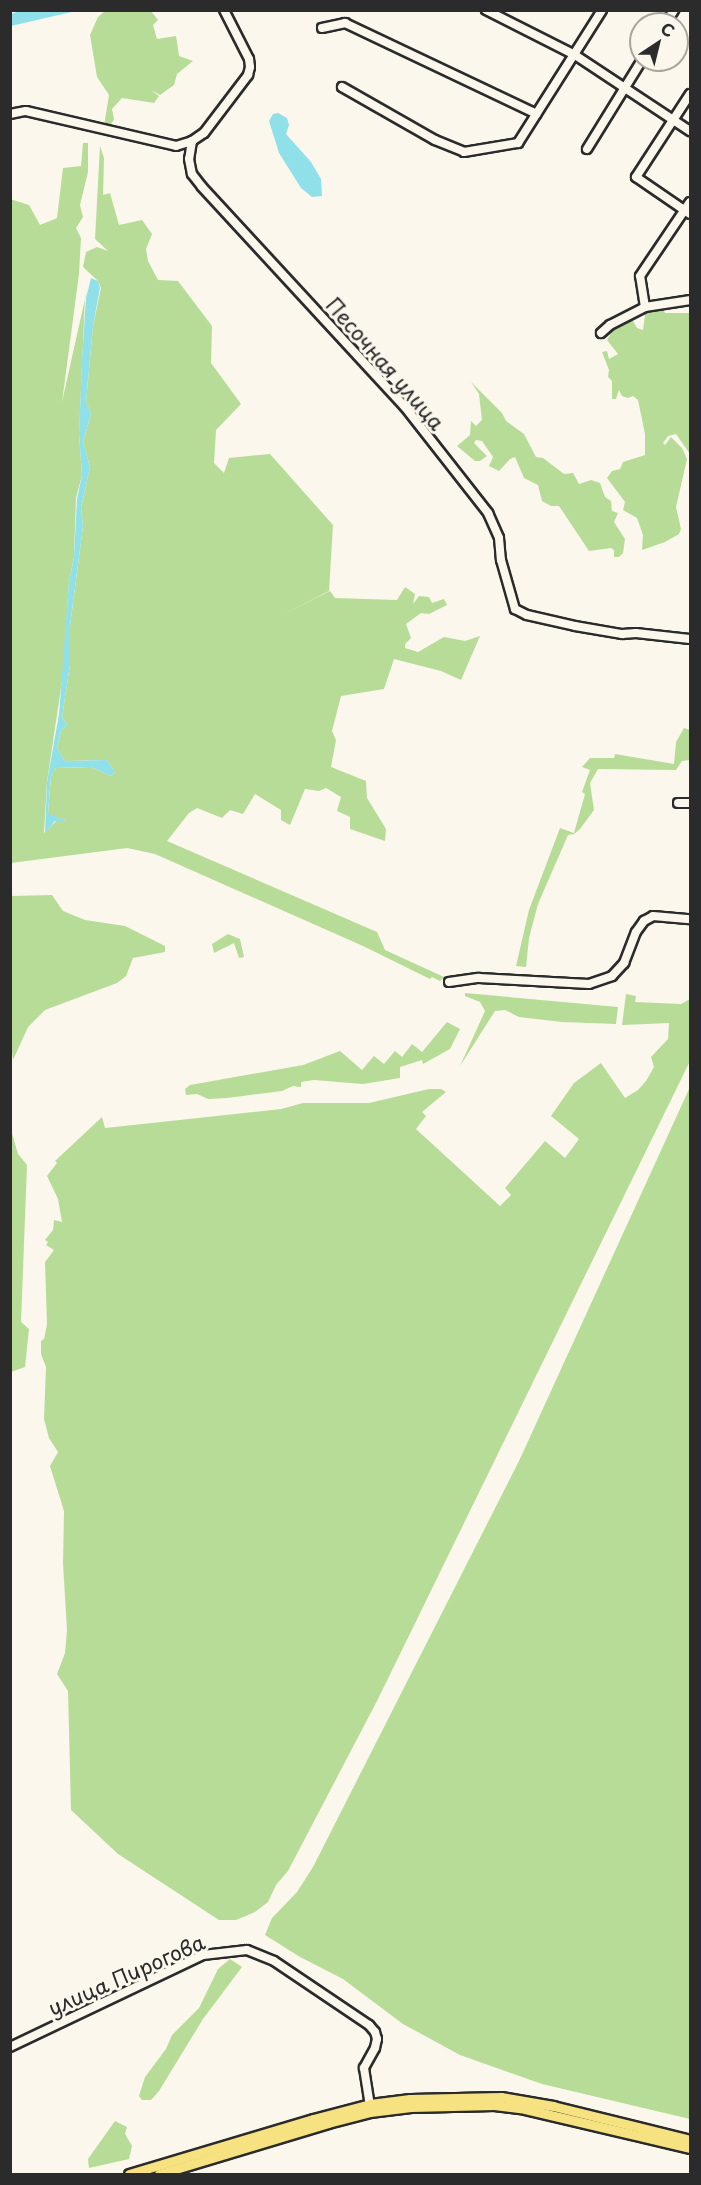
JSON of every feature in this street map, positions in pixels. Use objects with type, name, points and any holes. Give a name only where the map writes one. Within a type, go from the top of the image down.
[{"type":"main road","points":[[129,2175],[410,2099],[501,2097],[553,2106],[690,2140]]},
{"type":"main road","points":[[159,2175],[370,2108],[494,2105],[558,2116],[690,2148]]},
{"type":"street","points":[[10,114],[26,111],[176,146],[192,141],[204,133],[248,75],[250,68],[249,59],[225,10]]},
{"type":"street","points":[[486,10],[575,55],[690,131]]},
{"type":"street","points":[[342,87],[435,140],[464,152],[518,143],[602,10]]},
{"type":"street","points":[[322,28],[345,23],[537,114]]},
{"type":"street","points":[[587,148],[634,72]]},
{"type":"street","points":[[688,212],[636,177],[675,121],[690,94]]},
{"type":"street","name":"Песочная улица","points":[[192,141],[189,159],[192,174],[202,187],[405,407],[488,513],[499,538],[501,560],[515,609],[527,615],[575,626],[622,634],[636,633],[690,639]]},
{"type":"street","points":[[645,307],[640,276],[688,212],[690,202]]},
{"type":"street","points":[[602,333],[610,325],[645,307],[690,300]]},
{"type":"street","points":[[678,803],[690,803]]},
{"type":"street","points":[[449,982],[479,978],[589,984],[612,976],[624,963],[636,932],[644,921],[653,916],[690,919]]},
{"type":"street","name":"улица Пирогова","points":[[10,2047],[203,1955],[247,1950],[274,1961],[369,2025],[375,2032],[377,2039],[375,2048],[364,2068],[370,2108]]},
{"type":"green space","points":[[105,11],[151,11],[158,20],[153,25],[157,39],[176,36],[179,56],[193,61],[177,74],[174,85],[160,95],[151,90],[159,96],[154,103],[122,98],[112,109],[114,120],[108,128],[104,126],[109,95],[97,77],[90,35],[98,17]]},
{"type":"green space","points":[[83,143],[88,143],[88,172],[80,205],[83,217],[76,228],[81,238],[79,274],[62,402],[85,299],[79,435],[82,475],[76,498],[74,557],[69,582],[63,674],[47,782],[44,833],[56,821],[66,821],[48,814],[51,776],[56,768],[91,767],[111,776],[115,772],[107,760],[65,761],[57,748],[61,731],[67,725],[62,717],[70,665],[70,626],[83,526],[81,508],[90,467],[83,442],[91,414],[86,402],[93,326],[101,288],[98,281],[83,267],[86,252],[97,247],[108,251],[95,239],[100,146],[104,158],[103,195],[110,193],[119,225],[142,220],[152,234],[146,249],[148,261],[158,280],[178,281],[212,326],[211,363],[241,404],[216,430],[214,463],[224,473],[229,458],[270,454],[333,525],[329,591],[280,616],[330,591],[335,598],[397,600],[405,587],[415,594],[413,604],[419,596],[429,597],[432,603],[444,599],[447,605],[429,614],[421,613],[406,624],[411,638],[405,644],[405,648],[418,652],[444,637],[465,641],[480,636],[461,680],[441,671],[394,659],[384,689],[341,696],[332,731],[336,740],[331,767],[366,781],[367,798],[386,829],[385,841],[350,829],[350,817],[337,811],[341,797],[326,788],[319,791],[305,789],[290,825],[281,820],[281,810],[255,794],[243,814],[230,810],[222,818],[197,808],[189,813],[167,841],[377,932],[385,950],[444,977],[440,981],[432,977],[430,979],[363,946],[155,854],[127,848],[11,863],[10,199],[29,205],[40,225],[57,218],[63,168],[81,166]]},
{"type":"green space","points":[[662,307],[665,313],[690,313],[690,454],[676,434],[668,436],[663,443],[665,445],[671,437],[682,448],[687,459],[676,507],[681,529],[679,534],[665,542],[642,550],[643,535],[637,518],[623,510],[625,502],[607,478],[612,471],[620,469],[623,462],[645,455],[645,434],[638,400],[633,396],[628,398],[622,396],[619,390],[616,399],[612,399],[612,381],[608,377],[609,370],[602,352],[607,351],[609,359],[618,354],[607,340],[617,323],[631,317],[637,328],[643,330],[646,308]]},
{"type":"green space","points":[[471,382],[502,413],[506,421],[524,434],[536,457],[543,458],[564,474],[573,473],[579,484],[591,480],[600,483],[605,497],[611,501],[612,511],[618,513],[614,522],[625,539],[623,553],[619,557],[614,557],[614,550],[611,548],[589,551],[559,506],[551,506],[542,501],[538,485],[524,478],[515,457],[499,471],[489,466],[493,457],[482,441],[476,440],[474,443],[487,456],[480,461],[475,461],[457,446],[470,435],[471,421],[476,426],[482,420],[479,394]]},
{"type":"green space","points":[[684,728],[690,730],[690,760],[682,761],[676,770],[598,769],[590,783],[594,810],[580,829],[574,834],[568,835],[538,904],[529,938],[526,967],[516,966],[529,910],[560,828],[574,833],[585,794],[582,792],[590,770],[582,767],[590,758],[614,758],[615,754],[674,764],[676,742]]},
{"type":"green space","points":[[52,895],[63,911],[85,920],[125,926],[165,946],[165,952],[133,958],[126,976],[117,983],[45,1010],[28,1027],[13,1060],[10,1036],[11,896]]},
{"type":"green space","points":[[228,934],[240,939],[244,957],[239,958],[234,943],[214,953],[212,944]]},
{"type":"green space","points":[[465,993],[618,1007],[616,1024],[562,1022],[519,1017],[505,1010],[495,1011],[460,1066],[485,1011],[480,1002],[465,996]]},
{"type":"green space","points":[[626,994],[636,996],[635,1002],[681,1004],[690,999],[690,1061],[378,1699],[288,1871],[276,1885],[268,1902],[255,1912],[236,1920],[219,1920],[118,1854],[71,1810],[68,1691],[57,1674],[65,1653],[67,1630],[63,1564],[64,1511],[50,1466],[58,1452],[49,1438],[44,1419],[46,1367],[41,1354],[41,1341],[44,1339],[47,1324],[45,1262],[54,1250],[46,1245],[48,1242],[45,1240],[53,1230],[54,1220],[62,1222],[58,1199],[47,1176],[57,1163],[55,1161],[102,1117],[105,1128],[281,1109],[303,1103],[369,1103],[429,1089],[441,1089],[446,1092],[422,1112],[426,1116],[416,1129],[500,1206],[511,1195],[505,1188],[545,1141],[565,1158],[579,1139],[551,1116],[574,1083],[601,1063],[625,1098],[638,1090],[646,1081],[654,1067],[651,1057],[668,1039],[669,1023],[622,1025]]},
{"type":"green space","points":[[447,1022],[460,1029],[450,1049],[423,1064],[422,1060],[400,1067],[400,1078],[363,1084],[314,1080],[301,1082],[301,1087],[293,1086],[282,1091],[227,1098],[208,1099],[197,1094],[186,1095],[185,1089],[190,1085],[303,1065],[340,1051],[362,1070],[374,1056],[384,1064],[395,1051],[402,1057],[412,1044],[422,1052]]},
{"type":"green space","points":[[690,1087],[690,2119],[542,2084],[460,2055],[403,2024],[343,1979],[300,1957],[265,1935],[272,1918],[297,1892],[313,1867],[519,1461]]},
{"type":"green space","points":[[11,1130],[18,1154],[27,1165],[21,1322],[29,1329],[25,1367],[11,1372]]},
{"type":"green space","points":[[230,1959],[242,1967],[203,2019],[159,2091],[151,2100],[142,2100],[139,2096],[145,2077],[166,2049],[172,2035],[199,2008],[218,1969]]},
{"type":"green space","points":[[115,2121],[127,2127],[125,2134],[132,2146],[129,2159],[89,2168],[88,2159]]},
{"type":"water","points":[[23,10],[76,11],[11,26],[11,14]]},
{"type":"water","points":[[278,113],[287,118],[289,125],[286,134],[311,162],[321,179],[322,196],[312,197],[301,188],[279,153],[269,121],[273,114]]},
{"type":"water","points":[[91,278],[98,281],[100,288],[93,326],[86,402],[91,414],[83,442],[90,467],[81,508],[83,526],[70,626],[70,665],[62,717],[67,725],[61,731],[57,748],[65,761],[107,760],[115,772],[111,776],[91,767],[56,768],[51,776],[48,813],[66,821],[55,821],[45,833],[47,782],[59,714],[69,582],[74,557],[77,499],[82,475],[79,435],[82,360],[86,298]]}]
